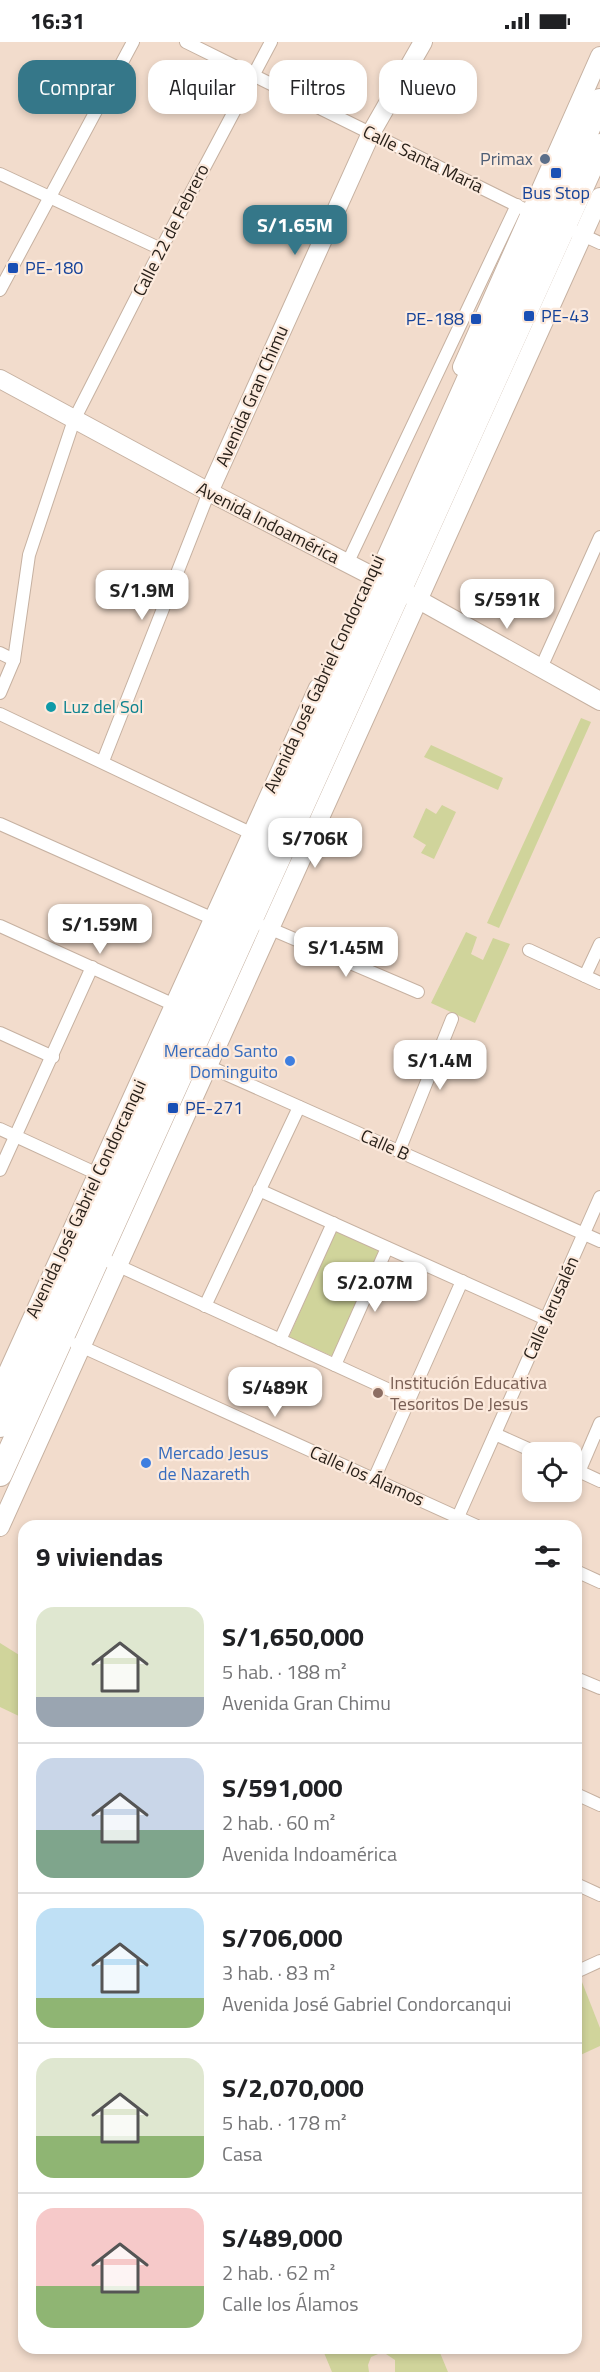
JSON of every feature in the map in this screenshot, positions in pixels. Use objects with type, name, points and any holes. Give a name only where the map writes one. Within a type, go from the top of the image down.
[{"type":"highway","name":"Avenida José Gabriel Condorcanqui","points":[[0,1425],[111,1181],[188,1057],[259,924],[392,587],[471,375],[548,220],[600,101]]},
{"type":"highway","name":"Avenida José Gabriel Condorcanqui","points":[[548,220],[600,146]]},
{"type":"highway","name":"Avenida José Gabriel Condorcanqui","points":[[188,1057],[181,1008],[257,836],[392,587]]},
{"type":"highway","name":"Avenida José Gabriel Condorcanqui","points":[[0,1474],[71,1342],[97,1257],[111,1181]]},
{"type":"street","points":[[0,290],[133,42]]},
{"type":"street","name":"Calle Santa María","points":[[186,42],[223,60]]},
{"type":"street","name":"Calle 22 de Febrero","points":[[257,66],[271,42]]},
{"type":"street","name":"Avenida Gran Chimu","points":[[104,761],[209,492],[371,133],[423,42]]},
{"type":"street","name":"Avenida José Gabriel Condorcanqui","points":[[392,587],[548,220],[600,56]]},
{"type":"street","name":"Calle Santa María","points":[[257,76],[548,220],[600,243]]},
{"type":"street","name":"Calle 22 de Febrero","points":[[0,693],[14,660],[29,555],[74,420],[231,114]]},
{"type":"street","points":[[0,174],[161,249]]},
{"type":"street","name":"Avenida José Gabriel Condorcanqui","points":[[548,220],[600,197]]},
{"type":"street","points":[[347,564],[548,220]]},
{"type":"street","name":"Avenida Indoamérica","points":[[0,379],[209,492],[392,587],[600,701]]},
{"type":"street","points":[[540,670],[600,537]]},
{"type":"street","points":[[0,653],[14,660]]},
{"type":"street","points":[[0,714],[104,761],[257,836]]},
{"type":"street","points":[[0,824],[220,921],[259,924],[418,992]]},
{"type":"street","points":[[0,926],[181,1008]]},
{"type":"street","points":[[585,976],[600,944]]},
{"type":"street","points":[[530,950],[600,983]]},
{"type":"street","points":[[0,1170],[92,967]]},
{"type":"street","name":"Avenida José Gabriel Condorcanqui","points":[[0,1389],[111,1181],[181,1008]]},
{"type":"street","points":[[399,1151],[452,1019]]},
{"type":"street","points":[[0,1033],[52,1057]]},
{"type":"street","name":"Avenida José Gabriel Condorcanqui","points":[[0,1527],[71,1342],[119,1266],[188,1057]]},
{"type":"street","name":"Calle B","points":[[188,1057],[600,1241]]},
{"type":"street","points":[[205,1306],[299,1107]]},
{"type":"street","points":[[0,1129],[111,1181]]},
{"type":"street","points":[[259,1190],[546,1319]]},
{"type":"street","name":"Calle Jerusalén","points":[[458,1517],[600,1197]]},
{"type":"street","points":[[280,1340],[333,1223]]},
{"type":"street","points":[[335,1365],[387,1248]]},
{"type":"street","points":[[97,1257],[409,1399]]},
{"type":"street","points":[[374,1479],[462,1281]]},
{"type":"street","name":"Calle los Álamos","points":[[71,1342],[464,1520]]},
{"type":"street","points":[[582,1457],[600,1423]]},
{"type":"street","points":[[495,1434],[522,1446]]},
{"type":"street","points":[[582,1473],[600,1481]]},
{"type":"street","points":[[582,1574],[600,1582]]},
{"type":"street","points":[[582,1680],[600,1688]]},
{"type":"street","points":[[582,1797],[600,1805]]},
{"type":"street","points":[[582,1887],[600,1895]]},
{"type":"street","points":[[582,1969],[600,1961]]},
{"type":"green space","points":[[581,718],[591,722],[499,928],[487,923]]},
{"type":"green space","points":[[431,745],[503,778],[498,790],[424,757]]},
{"type":"green space","points":[[442,805],[456,812],[434,859],[421,853],[426,845],[413,837],[426,808],[436,814]]},
{"type":"green space","points":[[466,932],[477,937],[471,954],[483,960],[493,938],[510,944],[475,1023],[431,1003]]},
{"type":"green space","points":[[336,1230],[380,1250],[334,1357],[289,1337]]},
{"type":"green space","points":[[0,1643],[18,1654],[18,1716],[0,1707]]},
{"type":"green space","points":[[582,1982],[600,2028],[600,2046],[582,2054]]},
{"type":"green space","points":[[324,2354],[378,2354],[371,2357],[368,2365],[369,2372],[332,2372]]},
{"type":"green space","points":[[386,2354],[440,2354],[448,2372],[395,2372],[395,2360]]},
{"type":"place","name":"Primax","points":[[545,159]]},
{"type":"place","name":"Bus Stop","points":[[556,173]]},
{"type":"place","name":"PE-180","points":[[13,268]]},
{"type":"place","name":"PE-43","points":[[529,316]]},
{"type":"place","name":"PE-188","points":[[476,319]]},
{"type":"place","name":"Luz del Sol","points":[[51,707]]},
{"type":"place","name":"Mercado Santo Dominguito","points":[[290,1061]]},
{"type":"place","name":"PE-271","points":[[173,1108]]},
{"type":"place","name":"Institución Educativa Tesoritos De Jesus","points":[[378,1393]]},
{"type":"place","name":"Mercado Jesus de Nazareth","points":[[146,1463]]}]
